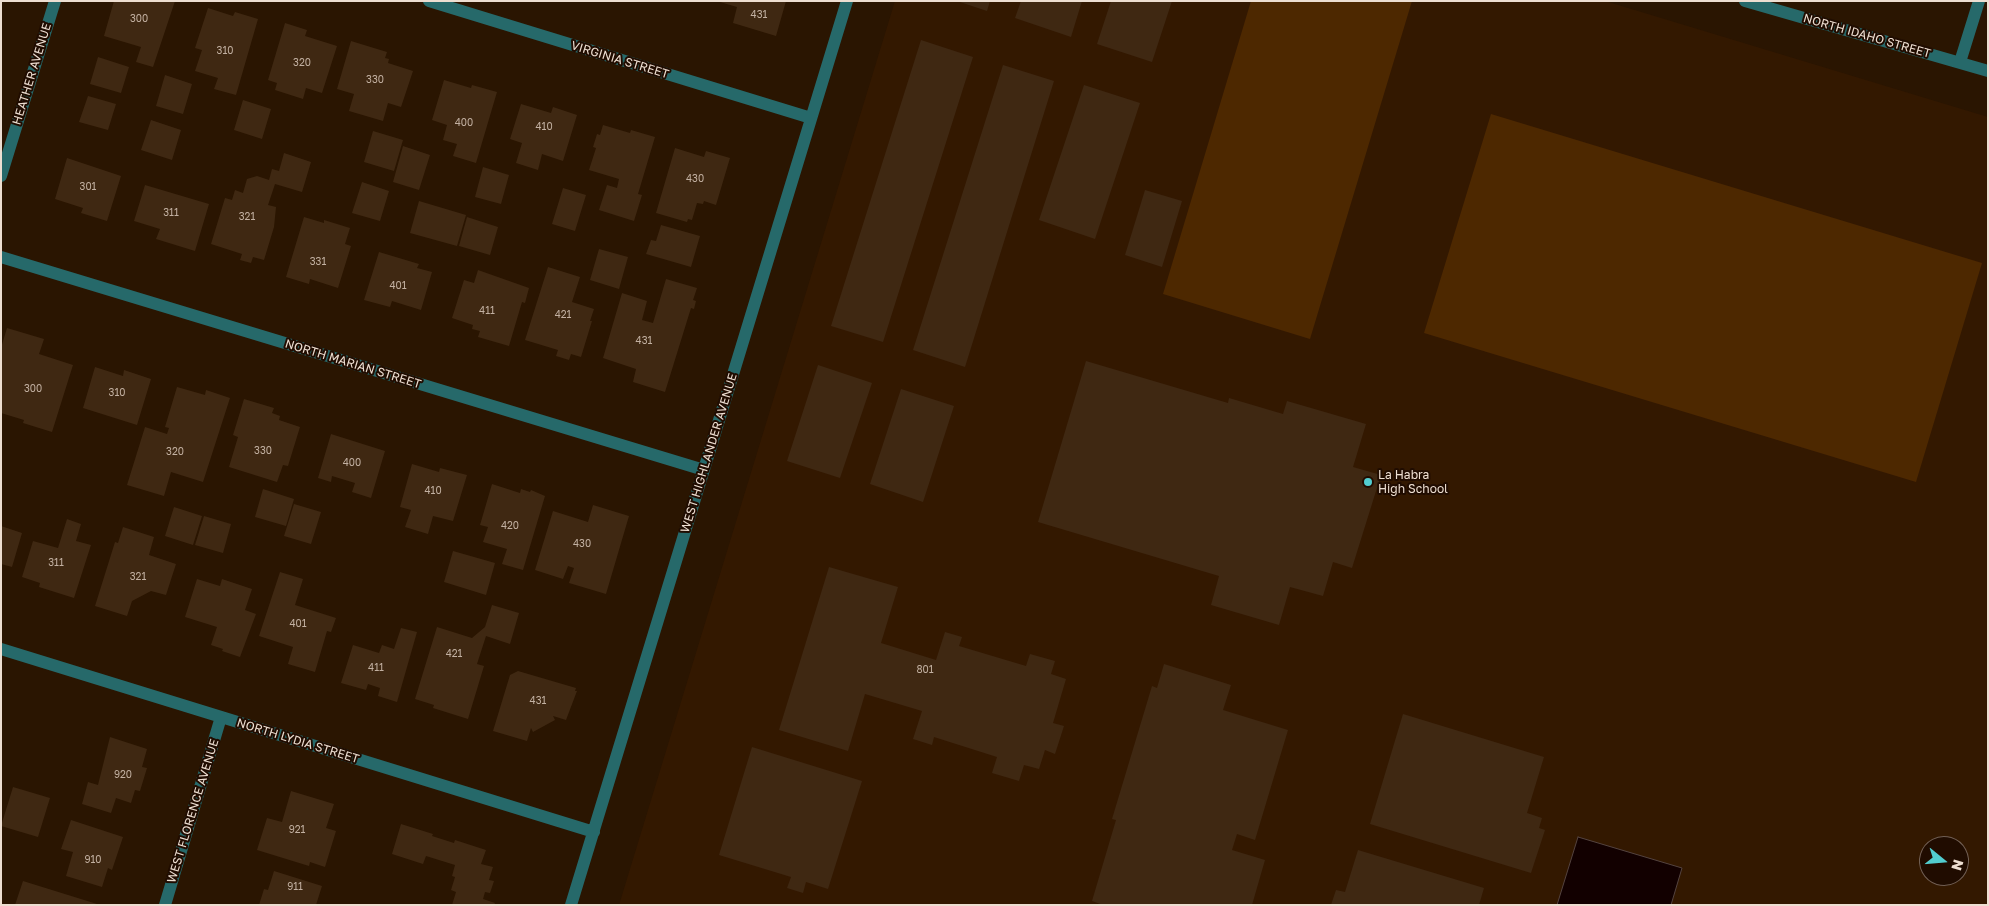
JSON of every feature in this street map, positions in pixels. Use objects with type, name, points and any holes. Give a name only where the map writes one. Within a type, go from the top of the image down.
[{"type":"street","name":"HEATHER AVENUE","points":[[1,176],[54,1]]},
{"type":"street","name":"VIRGINIA STREET","points":[[429,1],[811,118]]},
{"type":"street","name":"WEST HIGHLANDER AVENUE","points":[[572,905],[847,1]]},
{"type":"street","name":"NORTH IDAHO STREET","points":[[1745,1],[1960,62],[1988,72]]},
{"type":"street","points":[[1960,62],[1979,1]]},
{"type":"street","name":"NORTH MARIAN STREET","points":[[1,257],[704,470]]},
{"type":"street","name":"NORTH LYDIA STREET","points":[[1,650],[594,832]]},
{"type":"street","name":"WEST FLORENCE AVENUE","points":[[165,905],[221,717]]},
{"type":"shaded area","name":"La Habra High School","points":[[895,1],[1605,1],[1988,117],[1988,905],[619,905]]},
{"type":"shaded area","points":[[1251,1],[1412,1],[1310,339],[1163,294]]},
{"type":"shaded area","points":[[1491,114],[1982,263],[1916,482],[1424,333]]},
{"type":"shaded area","points":[[1578,837],[1682,868],[1671,905],[1557,905]]},
{"type":"building","points":[[114,1],[175,1],[153,67],[136,62],[141,47],[104,36]]},
{"type":"building","points":[[786,1],[776,36],[733,23],[737,7],[720,2]]},
{"type":"building","points":[[957,1],[990,1],[987,11]]},
{"type":"building","points":[[1021,1],[1082,1],[1071,37],[1015,18]]},
{"type":"building","points":[[1111,1],[1172,1],[1152,62],[1097,44]]},
{"type":"building","points":[[208,8],[233,16],[235,12],[258,19],[236,95],[214,89],[218,78],[195,71],[202,50],[195,48]]},
{"type":"building","points":[[285,23],[307,30],[305,36],[337,46],[322,93],[306,88],[303,99],[275,90],[277,83],[268,80]]},
{"type":"building","points":[[921,40],[973,57],[883,342],[831,326]]},
{"type":"building","points":[[351,41],[387,52],[385,58],[389,59],[388,63],[413,71],[401,107],[388,103],[383,121],[349,111],[354,94],[337,89]]},
{"type":"building","points":[[98,57],[129,67],[121,93],[90,84]]},
{"type":"building","points":[[1003,65],[1054,81],[965,367],[913,350]]},
{"type":"building","points":[[165,75],[192,84],[183,114],[156,106]]},
{"type":"building","points":[[444,80],[471,88],[472,85],[497,92],[476,163],[453,156],[457,144],[443,140],[447,125],[432,120]]},
{"type":"building","points":[[1084,85],[1140,103],[1095,239],[1039,220]]},
{"type":"building","points":[[88,96],[116,104],[108,130],[79,122]]},
{"type":"building","points":[[243,100],[271,109],[262,139],[234,130]]},
{"type":"building","points":[[521,104],[551,113],[553,107],[577,115],[563,161],[542,154],[538,170],[516,163],[522,143],[510,139]]},
{"type":"building","points":[[151,120],[181,130],[172,160],[141,150]]},
{"type":"building","points":[[603,125],[630,133],[631,130],[655,137],[638,194],[642,195],[634,221],[599,210],[607,185],[617,188],[619,179],[589,170],[596,148],[593,147],[597,134],[600,135]]},
{"type":"building","points":[[373,131],[403,140],[394,171],[364,162]]},
{"type":"building","points":[[403,146],[430,155],[419,190],[393,182]]},
{"type":"building","points":[[675,148],[704,157],[706,151],[730,158],[716,205],[704,201],[703,204],[697,203],[692,220],[688,219],[687,222],[656,213]]},
{"type":"building","points":[[284,153],[311,162],[302,192],[275,184],[268,205],[276,207],[274,227],[264,260],[253,257],[251,263],[240,260],[242,254],[211,244],[225,198],[232,200],[235,190],[243,193],[247,179],[257,176],[269,180],[272,169],[279,171]]},
{"type":"building","points":[[67,158],[121,176],[107,221],[81,213],[83,208],[55,199]]},
{"type":"building","points":[[483,167],[509,175],[501,204],[475,197]]},
{"type":"building","points":[[362,182],[389,191],[380,221],[352,213]]},
{"type":"building","points":[[145,185],[209,204],[195,251],[156,239],[160,229],[134,221]]},
{"type":"building","points":[[563,188],[586,195],[575,231],[552,224]]},
{"type":"building","points":[[1145,190],[1182,201],[1162,267],[1125,255]]},
{"type":"building","points":[[419,201],[466,215],[457,246],[410,233]]},
{"type":"building","points":[[304,217],[324,223],[324,220],[350,228],[345,244],[351,246],[338,288],[310,279],[309,284],[286,277]]},
{"type":"building","points":[[467,217],[498,227],[490,255],[459,246]]},
{"type":"building","points":[[661,225],[700,236],[691,267],[646,254],[651,240],[656,241]]},
{"type":"building","points":[[599,249],[628,257],[619,289],[590,280]]},
{"type":"building","points":[[379,252],[419,264],[417,268],[432,272],[421,310],[392,301],[390,307],[364,300]]},
{"type":"building","points":[[548,267],[580,277],[572,302],[594,309],[581,357],[571,354],[569,360],[556,356],[558,350],[525,340]]},
{"type":"building","points":[[478,270],[529,288],[525,303],[522,302],[509,346],[478,337],[480,331],[472,329],[473,325],[452,318],[464,280],[474,283]]},
{"type":"building","points":[[666,279],[697,288],[693,300],[696,301],[694,309],[691,308],[665,392],[633,382],[636,369],[603,358],[622,293],[647,301],[642,320],[653,323]]},
{"type":"building","points":[[7,328],[44,339],[39,354],[73,365],[52,432],[23,423],[24,420],[1,413],[1,348]]},
{"type":"building","points":[[1086,361],[1228,403],[1229,398],[1283,414],[1287,401],[1366,424],[1353,467],[1381,475],[1352,568],[1333,562],[1323,596],[1290,587],[1279,625],[1211,605],[1219,576],[1038,522]]},
{"type":"building","points":[[818,365],[872,383],[840,478],[787,461]]},
{"type":"building","points":[[95,367],[123,376],[124,370],[151,379],[137,425],[83,408]]},
{"type":"building","points":[[177,387],[205,395],[206,390],[230,398],[203,482],[171,472],[164,496],[127,485],[145,427],[167,434],[169,428],[165,427]]},
{"type":"building","points":[[901,389],[954,406],[923,502],[870,484]]},
{"type":"building","points":[[244,399],[274,408],[272,413],[280,416],[279,420],[300,427],[288,466],[283,465],[277,482],[229,467],[238,437],[233,435]]},
{"type":"building","points":[[331,434],[385,451],[371,498],[352,492],[355,483],[332,476],[331,482],[318,478]]},
{"type":"building","points":[[412,464],[439,472],[440,468],[467,475],[453,521],[433,516],[428,534],[405,527],[411,510],[400,507]]},
{"type":"building","points":[[492,484],[520,493],[521,489],[530,492],[531,490],[545,496],[523,570],[502,564],[507,549],[483,542],[488,527],[480,525]]},
{"type":"building","points":[[263,489],[294,499],[286,526],[255,517]]},
{"type":"building","points":[[294,504],[321,512],[311,544],[284,536]]},
{"type":"building","points":[[593,505],[629,516],[606,594],[569,583],[574,568],[568,566],[563,579],[535,570],[553,511],[588,522]]},
{"type":"building","points":[[174,507],[202,516],[193,545],[165,536]]},
{"type":"building","points":[[204,516],[231,524],[223,553],[195,545]]},
{"type":"building","points":[[67,519],[81,524],[76,541],[91,545],[74,598],[39,587],[40,583],[22,577],[33,541],[58,548]]},
{"type":"building","points":[[1,526],[22,533],[12,567],[1,564]]},
{"type":"building","points":[[123,527],[154,537],[149,555],[176,564],[166,595],[151,591],[132,601],[127,616],[95,606],[115,542],[118,543]]},
{"type":"building","points":[[453,551],[495,563],[486,595],[444,582]]},
{"type":"building","points":[[829,567],[898,587],[881,643],[936,660],[945,632],[962,637],[959,646],[1026,666],[1030,654],[1055,661],[1051,674],[1066,679],[1053,723],[1064,726],[1055,754],[1045,750],[1039,769],[1024,765],[1019,781],[992,773],[997,757],[934,737],[932,745],[913,739],[922,711],[865,694],[848,751],[779,730]]},
{"type":"building","points":[[280,572],[303,579],[295,605],[336,618],[331,632],[327,631],[315,672],[288,664],[293,647],[259,636]]},
{"type":"building","points":[[197,579],[220,586],[222,579],[252,589],[245,610],[256,614],[240,657],[211,645],[217,627],[185,617]]},
{"type":"building","points":[[492,605],[519,613],[510,644],[486,636],[477,664],[484,666],[468,719],[433,708],[434,705],[415,699],[437,627],[472,638],[485,627]]},
{"type":"building","points":[[401,628],[417,632],[397,702],[378,696],[380,688],[368,684],[366,690],[341,683],[353,645],[379,653],[382,645],[394,649]]},
{"type":"building","points":[[1164,664],[1231,685],[1223,710],[1288,730],[1255,840],[1237,834],[1232,850],[1265,860],[1252,905],[1103,905],[1092,901],[1116,820],[1112,819],[1152,686],[1157,688]]},
{"type":"building","points":[[518,671],[576,688],[575,691],[577,691],[566,720],[553,716],[555,720],[533,732],[531,728],[527,741],[493,731],[510,675]]},
{"type":"building","points":[[1403,714],[1544,757],[1527,813],[1542,818],[1539,828],[1545,830],[1531,873],[1370,824]]},
{"type":"building","points":[[110,737],[147,749],[142,767],[147,768],[140,791],[135,790],[131,803],[116,798],[111,813],[82,804],[88,782],[98,785]]},
{"type":"building","points":[[752,747],[862,781],[828,889],[806,882],[803,893],[787,888],[791,877],[719,855]]},
{"type":"building","points":[[13,787],[50,798],[38,837],[1,826]]},
{"type":"building","points":[[291,791],[334,804],[326,828],[336,831],[325,867],[310,862],[309,866],[257,850],[267,818],[282,822]]},
{"type":"building","points":[[71,820],[123,837],[112,870],[108,868],[102,887],[66,876],[73,852],[61,849]]},
{"type":"building","points":[[401,824],[454,843],[455,840],[486,850],[481,864],[493,867],[489,880],[494,881],[490,893],[485,892],[483,899],[495,903],[494,905],[452,905],[456,892],[451,890],[455,877],[452,876],[455,865],[426,856],[423,864],[392,854]]},
{"type":"building","points":[[1358,850],[1484,888],[1479,905],[1331,905],[1336,890],[1345,892]]},
{"type":"building","points":[[274,871],[322,886],[316,905],[259,905],[264,889],[268,890]]},
{"type":"building","points":[[23,881],[97,904],[97,905],[15,905]]},
{"type":"place","name":"La Habra High School","points":[[1368,482]]}]
